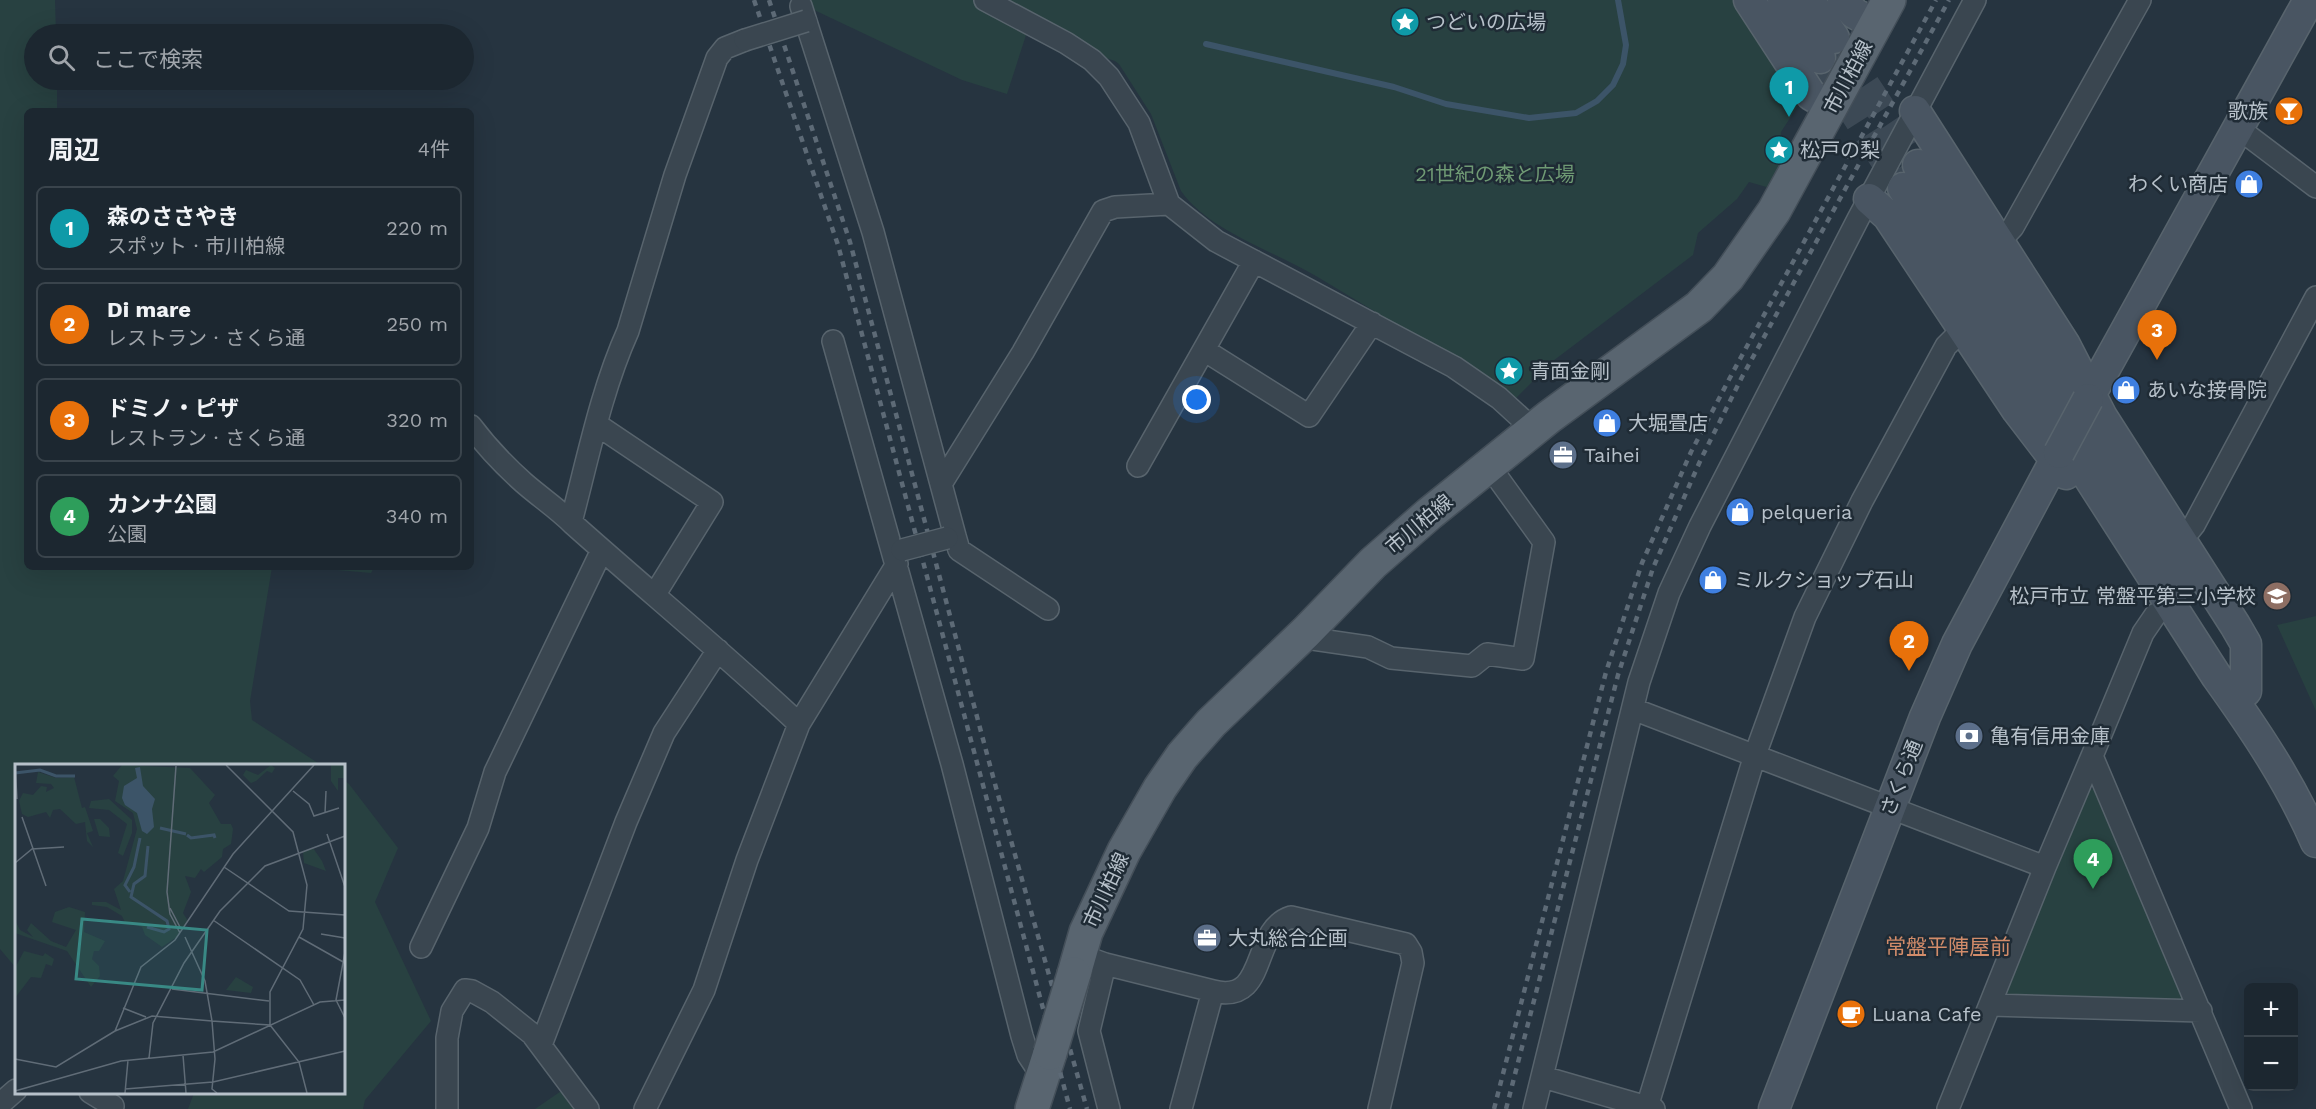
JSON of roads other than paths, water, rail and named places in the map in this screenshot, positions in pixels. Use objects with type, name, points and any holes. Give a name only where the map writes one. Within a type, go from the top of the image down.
[{"type":"main road","name":"市川柏線","points":[[1032,1109],[1046,1065],[1086,964],[1086,932],[1124,851],[1160,788],[1182,756],[1211,723],[1306,632],[1372,564],[1443,502],[1534,430],[1699,307],[1728,277],[1774,211],[1882,13]]},
{"type":"street","points":[[986,0],[1066,43],[1092,60],[1109,77],[1139,123],[1169,204],[1216,241],[1454,367],[1499,398],[1534,430]]},
{"type":"street","points":[[1749,0],[1811,94],[1831,107]]},
{"type":"street","points":[[1783,0],[1827,48],[1809,0]]},
{"type":"street","points":[[1843,0],[1854,13],[1882,13]]},
{"type":"street","points":[[1534,1109],[1639,682],[1669,593],[1700,526],[1975,0]]},
{"type":"street","points":[[1999,242],[2013,227],[2140,0]]},
{"type":"street","name":"さくら通","points":[[1774,1109],[1889,807],[1957,644],[2089,396],[2309,0]]},
{"type":"street","points":[[571,522],[596,424],[628,331],[675,175],[717,58],[725,48],[804,14],[870,222],[941,484],[951,537],[959,550],[1048,609]]},
{"type":"street","points":[[1916,111],[2065,345],[2089,396],[2246,644],[2246,691]]},
{"type":"street","points":[[2238,128],[2316,187]]},
{"type":"street","points":[[2262,740],[2246,691],[2164,552],[1910,176],[2035,390],[2217,677],[2285,776],[2314,833]]},
{"type":"street","points":[[1869,199],[1888,216],[2017,410],[2057,456],[2207,695],[2262,740]]},
{"type":"street","points":[[941,484],[1023,352],[1103,211],[1115,207],[1169,204]]},
{"type":"street","points":[[1138,466],[1254,261]]},
{"type":"street","points":[[2182,540],[2194,525],[2316,297]]},
{"type":"street","points":[[1204,350],[1309,416],[1372,323]]},
{"type":"street","points":[[1542,1077],[1650,1108],[1755,755],[1805,617],[1857,512],[1946,346],[1964,328]]},
{"type":"street","points":[[833,341],[898,555],[1022,1036],[1028,1055],[1046,1065]]},
{"type":"street","points":[[596,424],[712,502],[656,594]]},
{"type":"street","points":[[474,430],[522,482],[656,594],[799,724]]},
{"type":"street","points":[[1306,632],[1313,639],[1368,647],[1391,658],[1472,666],[1487,654],[1523,658],[1544,542],[1490,467]]},
{"type":"street","points":[[645,1109],[704,990],[747,860],[799,724],[898,555],[951,537]]},
{"type":"street","points":[[421,947],[477,828],[495,771],[602,550]]},
{"type":"street","points":[[1948,1109],[2045,867],[2143,633],[2156,614]]},
{"type":"street","points":[[541,1045],[622,831],[660,741],[718,650]]},
{"type":"street","points":[[1634,709],[2045,867]]},
{"type":"street","points":[[2092,756],[2241,1109]]},
{"type":"street","points":[[1109,1109],[1089,1031],[1086,964],[1213,992],[1225,994],[1240,991],[1248,984],[1276,924],[1291,917],[1406,944],[1412,952],[1413,963],[1379,1109]]},
{"type":"street","points":[[447,1109],[447,1038],[452,1011],[465,990],[472,991],[492,1002],[532,1034],[588,1109]]},
{"type":"street","points":[[1181,1109],[1213,992]]},
{"type":"street","points":[[1991,1005],[2201,1011]]},
{"type":"street","points":[[0,1104],[15,1091]]},
{"type":"street","points":[[95,1094],[116,1103]]},
{"type":"waterway","points":[[1206,44],[1394,87],[1446,104],[1529,118],[1576,113],[1597,101],[1613,85],[1623,64],[1626,45],[1618,0]]},
{"type":"tunnel","points":[[1840,48],[1918,165]]},
{"type":"tunnel","points":[[1820,58],[1903,188]]},
{"type":"railway","points":[[754,0],[838,245],[1070,1109]]},
{"type":"railway","points":[[769,0],[850,242],[995,784],[1087,1109]]},
{"type":"railway","points":[[1494,1109],[1606,672],[1642,563],[1691,452],[1936,0]]},
{"type":"railway","points":[[1506,1109],[1618,675],[1653,568],[1701,459],[1742,377],[1949,0]]},
{"type":"place","name":"つどいの広場","points":[[1405,22]]},
{"type":"place","name":"歌族","points":[[2289,111]]},
{"type":"place","name":"森のささやき","points":[[1789,117]]},
{"type":"place","name":"松戸の梨","points":[[1779,150]]},
{"type":"place","name":"わくい商店","points":[[2249,184]]},
{"type":"place","name":"ドミノ・ピザ","points":[[2157,360]]},
{"type":"place","name":"青面金剛","points":[[1509,371]]},
{"type":"place","name":"あいな接骨院","points":[[2126,390]]},
{"type":"place","name":"大堀畳店","points":[[1607,423]]},
{"type":"place","name":"Taihei","points":[[1563,455]]},
{"type":"place","name":"pelqueria","points":[[1740,512]]},
{"type":"place","name":"ミルクショップ石山","points":[[1713,580]]},
{"type":"place","name":"松戸市立 常盤平第三小学校","points":[[2277,596]]},
{"type":"place","name":"Di mare","points":[[1909,671]]},
{"type":"place","name":"亀有信用金庫","points":[[1969,736]]},
{"type":"place","name":"カンナ公園","points":[[2093,889]]},
{"type":"place","name":"大丸総合企画","points":[[1207,938]]},
{"type":"place","name":"Luana Cafe","points":[[1851,1014]]},
{"type":"district","name":"常盤平陣屋前","points":[[1948,946]]},
{"type":"park label","name":"21世紀の森と広場","points":[[1495,174]]}]
